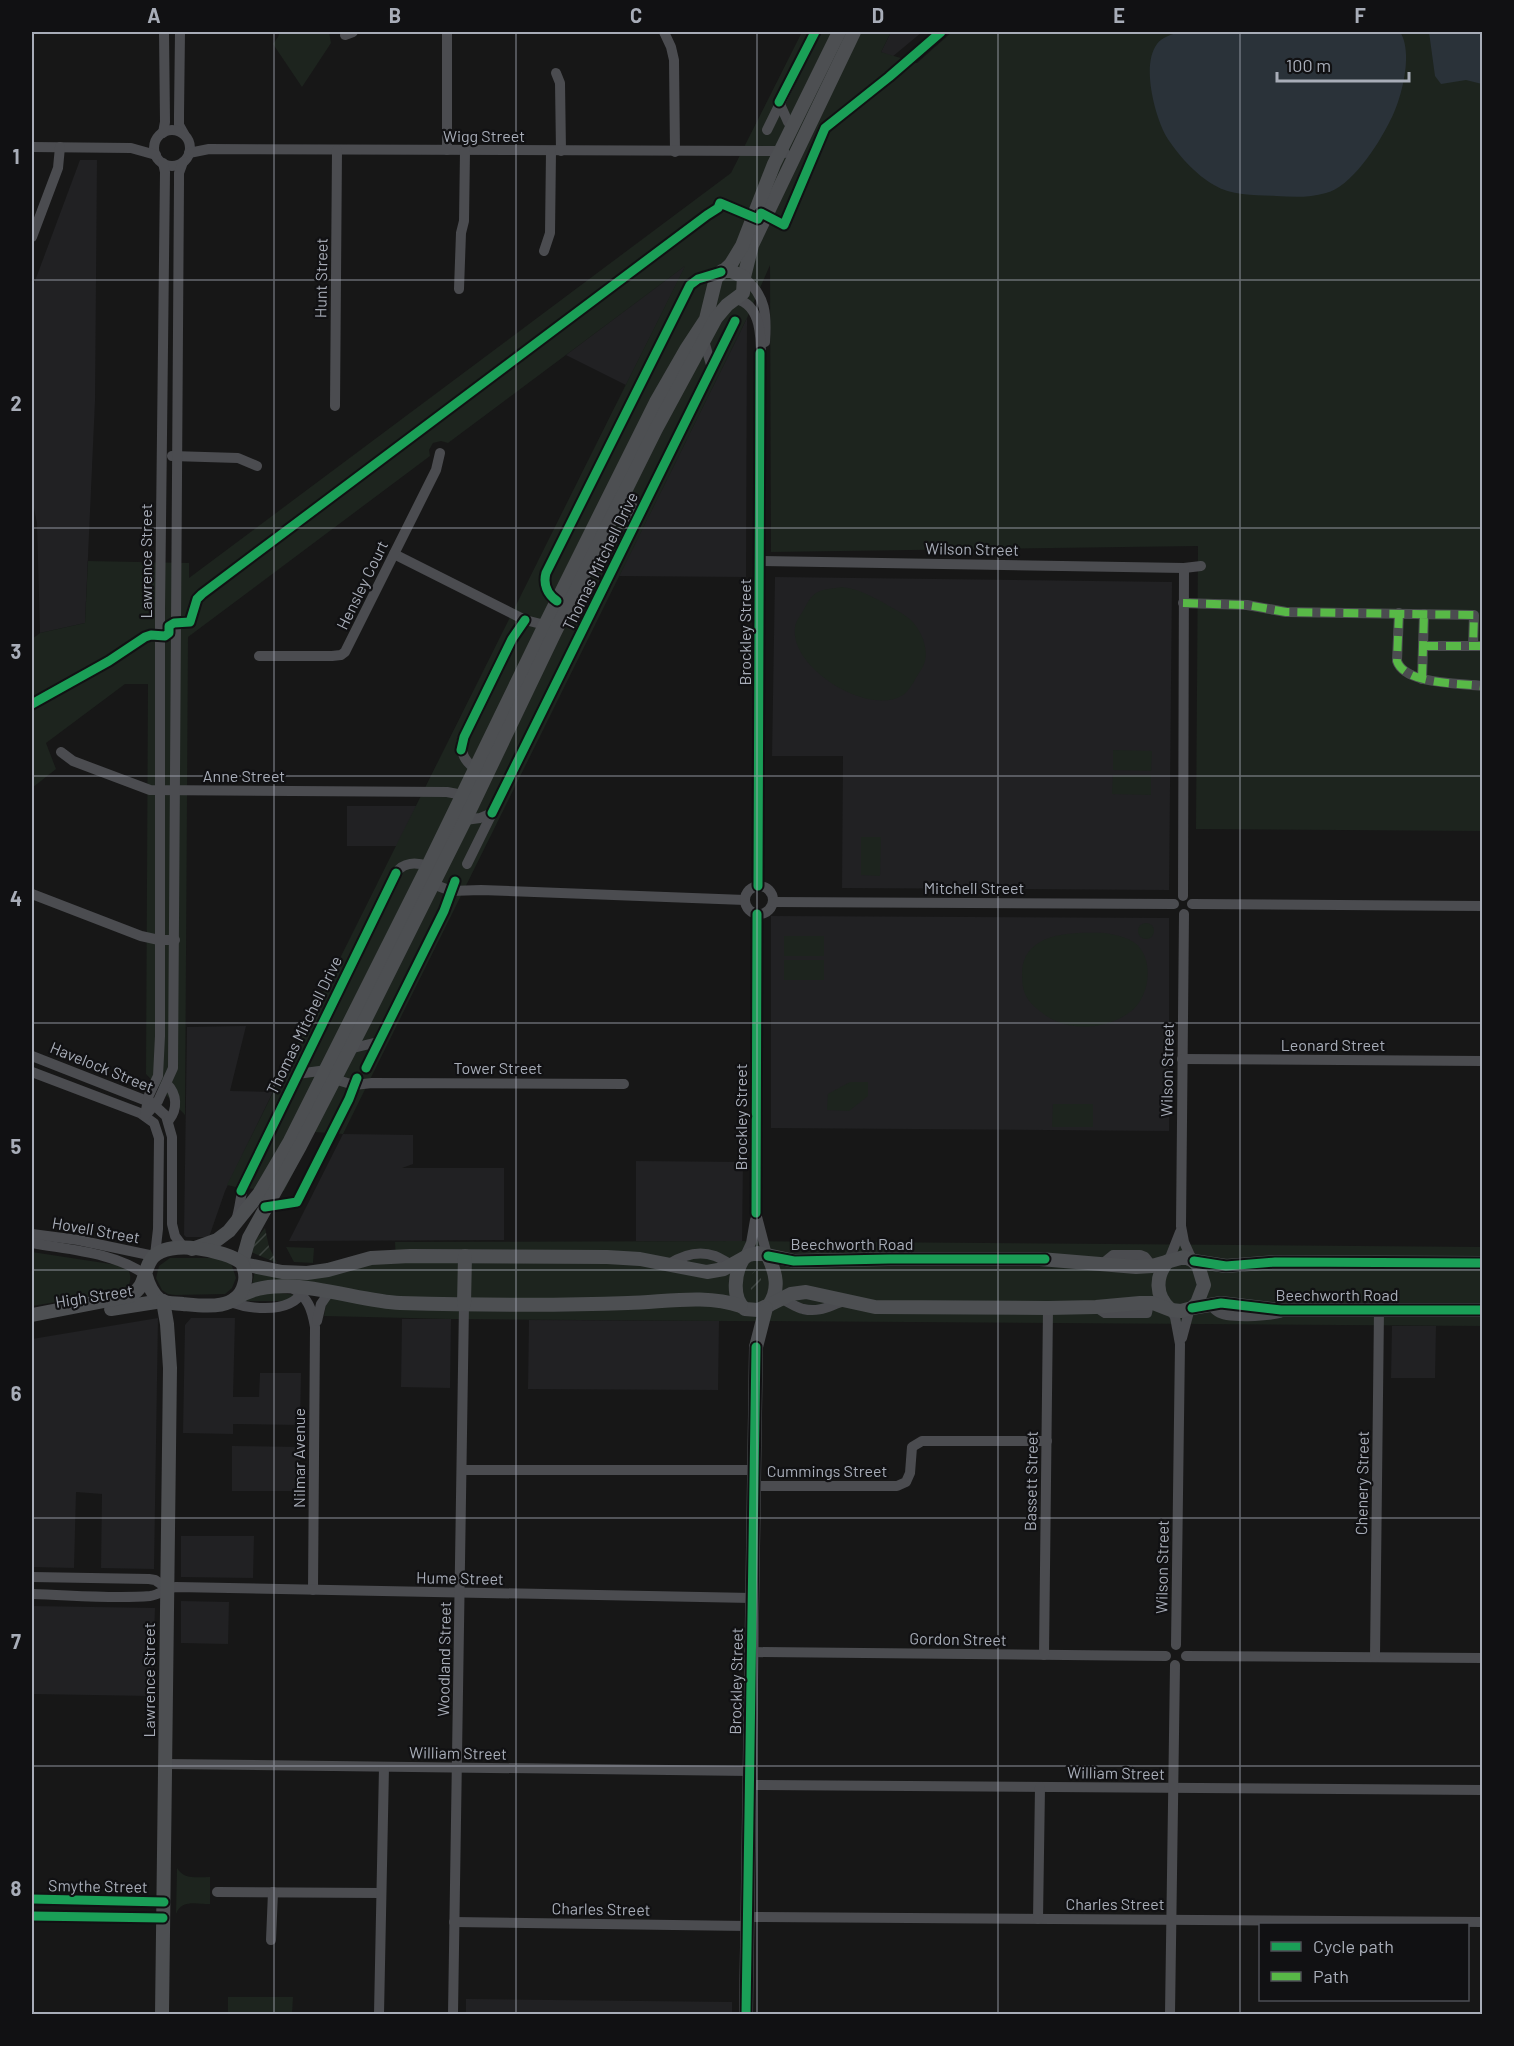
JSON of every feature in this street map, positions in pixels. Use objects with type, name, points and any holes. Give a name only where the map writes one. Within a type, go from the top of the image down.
[{"type":"main road","points":[[783,161],[752,244],[744,277],[743,293],[735,300],[727,301],[719,298],[715,293],[716,278],[731,264],[742,246],[783,161],[800,128],[852,33]]},
{"type":"main road","points":[[722,271],[731,271],[744,277]]},
{"type":"main road","name":"Thomas Mitchell Drive","points":[[546,630],[572,598],[656,402],[706,319],[714,285]]},
{"type":"main road","name":"Thomas Mitchell Drive","points":[[433,874],[464,802],[481,772],[546,630],[556,601],[614,504],[719,313],[735,300]]},
{"type":"main road","points":[[556,601],[572,598]]},
{"type":"main road","name":"Thomas Mitchell Drive","points":[[188,1248],[217,1240],[233,1226],[265,1185],[330,1074],[433,874],[465,820],[464,802]]},
{"type":"main road","name":"Thomas Mitchell Drive","points":[[242,1263],[249,1238],[300,1146],[330,1074],[349,1049],[351,1033]]},
{"type":"main road","points":[[772,1304],[775,1295],[775,1272],[767,1256],[754,1254],[720,1270],[707,1272],[640,1258],[465,1256],[371,1258],[330,1270],[307,1273],[282,1272],[242,1263],[226,1253],[188,1248],[168,1249],[155,1255],[149,1264],[146,1276],[153,1292],[163,1301],[193,1305],[218,1305],[245,1292],[265,1287],[330,1292],[387,1302],[464,1305],[629,1303],[705,1299],[724,1301],[756,1311],[772,1304],[791,1294],[806,1292],[875,1307],[1048,1308],[1149,1303],[1170,1309],[1181,1311],[1191,1308],[1202,1296],[1204,1285],[1202,1272],[1193,1260],[1181,1257],[1168,1261],[1161,1272],[1158,1284],[1160,1297],[1170,1309]]},
{"type":"main road","points":[[464,1305],[465,1256]]},
{"type":"main road","name":"Beechworth Road","points":[[767,1256],[794,1261],[1040,1259],[1136,1267],[1152,1266],[1168,1261]]},
{"type":"main road","points":[[740,1260],[736,1279],[737,1294],[743,1308]]},
{"type":"main road","name":"Beechworth Road","points":[[1193,1260],[1226,1266],[1275,1262],[1482,1263]]},
{"type":"main road","points":[[232,1300],[243,1290],[245,1282],[242,1263]]},
{"type":"main road","name":"High Street","points":[[32,1315],[128,1297],[139,1289],[146,1276]]},
{"type":"main road","name":"High Street","points":[[32,1323],[163,1301]]},
{"type":"main road","name":"Lawrence Street","points":[[162,2014],[169,1346],[168,1324],[163,1301]]},
{"type":"main road","name":"Beechworth Road","points":[[1191,1308],[1227,1303],[1288,1310],[1482,1310]]},
{"type":"main road","name":"Brockley Street","points":[[756,1347],[772,1304]]},
{"type":"main road","name":"Lawrence Street","points":[[169,1346],[177,1315],[184,1308],[193,1305]]},
{"type":"main road","name":"Brockley Street","points":[[743,1308],[750,1323],[756,1347],[746,2014]]},
{"type":"street","points":[[159,159],[155,145],[165,122],[164,32]]},
{"type":"street","points":[[32,147],[131,148],[173,166],[186,158],[186,138],[179,125],[180,32]]},
{"type":"street","points":[[447,32],[447,150]]},
{"type":"street","points":[[664,32],[674,60],[675,152]]},
{"type":"street","points":[[766,130],[814,32]]},
{"type":"street","points":[[544,251],[550,233],[556,151],[560,83],[556,73]]},
{"type":"street","points":[[780,102],[788,123],[800,128]]},
{"type":"street","points":[[131,148],[174,130],[186,138]]},
{"type":"street","name":"Wigg Street","points":[[186,138],[209,149]]},
{"type":"street","points":[[32,237],[58,168],[60,147]]},
{"type":"street","name":"Wigg Street","points":[[186,158],[209,149],[447,150],[759,153],[783,161]]},
{"type":"street","name":"Hunt Street","points":[[335,406],[337,150]]},
{"type":"street","points":[[459,289],[460,245],[464,221],[465,151]]},
{"type":"street","name":"Lawrence Street","points":[[151,1102],[167,1084],[173,1068],[179,173],[186,158]]},
{"type":"street","name":"Lawrence Street","points":[[145,1116],[159,1072],[165,172],[159,159]]},
{"type":"street","points":[[536,592],[690,285],[698,279],[722,271]]},
{"type":"street","name":"Brockley Street","points":[[744,277],[755,288],[765,308],[766,328],[761,378]]},
{"type":"street","name":"Brockley Street","points":[[735,300],[749,305],[756,317],[761,378],[759,886]]},
{"type":"street","points":[[163,308],[178,308]]},
{"type":"street","name":"Thomas Mitchell Drive","points":[[467,864],[735,321]]},
{"type":"street","points":[[704,341],[712,368]]},
{"type":"street","name":"Hensley Court","points":[[259,656],[343,654],[436,470],[440,453]]},
{"type":"street","points":[[162,456],[238,458],[257,466]]},
{"type":"street","points":[[614,504],[639,515]]},
{"type":"street","points":[[394,554],[546,630]]},
{"type":"street","name":"Wilson Street","points":[[760,561],[1184,568],[1201,566]]},
{"type":"street","points":[[1184,568],[1183,603],[1188,900],[1189,911],[1184,914],[1177,911],[1174,904],[1178,898],[1188,900],[1482,906]]},
{"type":"street","name":"Thomas Mitchell Drive","points":[[546,573],[544,582],[556,601]]},
{"type":"street","points":[[1183,603],[1247,605],[1286,612],[1474,615],[1478,624],[1478,646],[1423,646]]},
{"type":"street","points":[[1399,613],[1398,666],[1413,677],[1422,680],[1482,686]]},
{"type":"street","points":[[1422,680],[1424,614]]},
{"type":"street","points":[[481,772],[467,762],[461,750],[464,737],[512,639],[525,620]]},
{"type":"street","points":[[161,649],[177,649]]},
{"type":"street","name":"Anne Street","points":[[61,752],[73,761],[146,789],[161,791],[436,792],[464,802]]},
{"type":"street","points":[[465,820],[482,818],[492,813]]},
{"type":"street","name":"Thomas Mitchell Drive","points":[[233,1226],[239,1210],[242,1188],[396,873],[408,864],[419,864],[433,874]]},
{"type":"street","points":[[433,874],[453,886],[481,890],[745,900]]},
{"type":"street","points":[[366,1068],[444,911],[453,886]]},
{"type":"street","points":[[763,886],[771,892],[773,902],[766,912],[758,914],[747,908],[745,900],[747,892],[763,886]]},
{"type":"street","points":[[32,894],[141,936],[159,940],[175,940]]},
{"type":"street","name":"Mitchell Street","points":[[773,902],[1174,904]]},
{"type":"street","name":"Brockley Street","points":[[740,1260],[751,1243],[756,1213],[758,914]]},
{"type":"street","name":"Wilson Street","points":[[1184,914],[1181,1226],[1184,1242],[1193,1260]]},
{"type":"street","points":[[349,1049],[378,1042]]},
{"type":"street","name":"Havelock Street","points":[[32,1056],[151,1102],[169,1120]]},
{"type":"street","name":"Leonard Street","points":[[1182,1059],[1482,1061]]},
{"type":"street","name":"Havelock Street","points":[[32,1072],[145,1116]]},
{"type":"street","name":"Thomas Mitchell Drive","points":[[297,1074],[330,1074]]},
{"type":"street","points":[[265,1207],[297,1202],[355,1081],[330,1074]]},
{"type":"street","name":"Tower Street","points":[[355,1081],[372,1083],[624,1084]]},
{"type":"street","points":[[167,1084],[173,1090],[175,1100],[174,1113],[169,1120],[172,1141],[173,1230],[188,1248]]},
{"type":"street","points":[[145,1116],[156,1126],[159,1138],[158,1222],[155,1255]]},
{"type":"street","points":[[158,1222],[172,1208]]},
{"type":"street","name":"Brockley Street","points":[[756,1213],[767,1256]]},
{"type":"street","name":"Wilson Street","points":[[1168,1261],[1176,1246],[1181,1226]]},
{"type":"street","name":"Hovell Street","points":[[32,1234],[78,1240],[155,1255]]},
{"type":"street","name":"Hovell Street","points":[[32,1243],[108,1257],[129,1264],[146,1276]]},
{"type":"street","points":[[232,1300],[243,1306],[284,1306],[294,1303],[300,1290]]},
{"type":"street","name":"Nilmar Avenue","points":[[300,1290],[310,1305],[315,1327]]},
{"type":"street","name":"Nilmar Avenue","points":[[313,1590],[315,1327],[320,1306],[330,1292]]},
{"type":"street","name":"Woodland Street","points":[[453,2014],[464,1305]]},
{"type":"street","name":"Bassett Street","points":[[1044,1655],[1048,1308]]},
{"type":"street","name":"Wilson Street","points":[[1180,1344],[1191,1308]]},
{"type":"street","name":"Wilson Street","points":[[1170,1309],[1175,1317],[1180,1344],[1176,1646]]},
{"type":"street","name":"Chenery Street","points":[[1375,1657],[1379,1310]]},
{"type":"street","name":"Cummings Street","points":[[754,1486],[897,1486],[906,1482],[910,1473],[912,1447],[922,1441],[1047,1441]]},
{"type":"street","name":"Cummings Street","points":[[462,1470],[754,1470]]},
{"type":"street","name":"Hume Street","points":[[32,1577],[155,1580],[167,1588],[752,1598]]},
{"type":"street","points":[[61,1578],[61,1595]]},
{"type":"street","points":[[137,1579],[137,1597]]},
{"type":"street","name":"Hume Street","points":[[32,1594],[137,1597],[157,1595],[167,1588]]},
{"type":"street","points":[[1176,1646],[1184,1650],[1186,1656],[1181,1664],[1175,1665],[1169,1664],[1166,1656],[1167,1650],[1176,1646]]},
{"type":"street","name":"Gordon Street","points":[[751,1652],[1166,1656]]},
{"type":"street","points":[[1186,1656],[1482,1658]]},
{"type":"street","points":[[1170,2014],[1175,1665]]},
{"type":"street","name":"William Street","points":[[165,1764],[457,1768],[1040,1787],[1482,1790]]},
{"type":"street","points":[[379,2014],[384,1767]]},
{"type":"street","points":[[1038,1919],[1040,1787]]},
{"type":"street","points":[[217,1892],[381,1893]]},
{"type":"street","points":[[271,1940],[273,1892]]},
{"type":"street","name":"Smythe Street","points":[[32,1899],[164,1902]]},
{"type":"street","points":[[102,1901],[102,1917]]},
{"type":"street","name":"Smythe Street","points":[[32,1916],[164,1918]]},
{"type":"street","name":"Charles Street","points":[[454,1922],[1038,1919],[1482,1922]]},
{"type":"shaded area","points":[[280,32],[329,32],[331,43],[302,87],[273,44]]},
{"type":"shaded area","points":[[802,32],[891,32],[881,52],[917,63],[952,32],[1482,32],[1482,831],[1196,829],[1198,546],[771,552],[770,265],[747,318],[343,1134],[314,1132],[284,1191],[227,1185],[685,266],[448,443],[441,441],[433,443],[429,450],[430,456],[188,637],[185,1115],[146,1074],[148,684],[125,684],[46,743],[56,769],[32,788],[32,639],[40,633],[85,623],[88,561],[189,563],[189,578],[731,173]]},
{"type":"shaded area","points":[[891,32],[922,32],[892,57],[881,52]]},
{"type":"shaded area","points":[[1181,32],[1400,32],[1404,41],[1406,64],[1398,103],[1384,132],[1363,164],[1345,183],[1335,189],[1320,195],[1301,197],[1252,195],[1221,189],[1200,176],[1176,150],[1166,136],[1154,104],[1150,77],[1152,53],[1162,39]]},
{"type":"shaded area","points":[[1429,32],[1482,32],[1482,84],[1466,80],[1441,84],[1435,76]]},
{"type":"shaded area","points":[[80,160],[97,160],[95,401],[85,623],[40,633],[37,523],[32,499],[32,289]]},
{"type":"shaded area","points":[[686,265],[626,385],[566,355]]},
{"type":"shaded area","points":[[747,318],[746,577],[619,576]]},
{"type":"shaded area","points":[[775,577],[1172,582],[1169,890],[842,888],[843,756],[772,756]]},
{"type":"shaded area","points":[[842,587],[858,591],[884,603],[907,617],[919,631],[926,649],[925,661],[912,685],[903,695],[888,700],[871,699],[852,694],[834,685],[805,658],[797,643],[795,627],[797,621],[814,594],[822,590]]},
{"type":"shaded area","points":[[1113,750],[1152,751],[1151,771],[1113,770]]},
{"type":"shaded area","points":[[1113,775],[1151,775],[1151,795],[1112,794]]},
{"type":"shaded area","points":[[347,806],[417,806],[397,846],[347,846]]},
{"type":"shaded area","points":[[861,837],[881,837],[880,876],[861,875]]},
{"type":"shaded area","points":[[771,916],[1169,918],[1169,1131],[771,1128]]},
{"type":"shaded area","points":[[1143,923],[1149,923],[1154,931],[1152,937],[1143,939],[1138,934],[1138,928]]},
{"type":"shaded area","points":[[1105,933],[1132,941],[1141,950],[1145,959],[1146,988],[1137,1006],[1109,1023],[1085,1027],[1051,1019],[1032,1004],[1024,991],[1022,973],[1025,959],[1031,949],[1052,937],[1065,934]]},
{"type":"shaded area","points":[[784,936],[824,936],[824,956],[784,956]]},
{"type":"shaded area","points":[[784,960],[824,960],[824,980],[784,980]]},
{"type":"shaded area","points":[[246,1026],[230,1091],[273,1092],[225,1191],[209,1237],[186,1237],[184,1235],[187,1027]]},
{"type":"shaded area","points":[[850,1082],[868,1082],[868,1096],[849,1111],[827,1110],[828,1094]]},
{"type":"shaded area","points":[[1053,1104],[1093,1104],[1093,1127],[1052,1127]]},
{"type":"shaded area","points":[[343,1134],[413,1135],[413,1164],[402,1168],[504,1168],[504,1240],[289,1241]]},
{"type":"shaded area","points":[[636,1161],[743,1162],[742,1241],[636,1241]]},
{"type":"shaded area","points":[[265,1228],[269,1247],[277,1263],[251,1252],[254,1242]]},
{"type":"shaded area","points":[[737,1241],[1482,1247],[1482,1326],[451,1319],[324,1316],[329,1286],[252,1285],[255,1270],[356,1265],[396,1260],[395,1242]]},
{"type":"shaded area","points":[[286,1247],[314,1248],[313,1263],[294,1262]]},
{"type":"shaded area","points":[[32,1252],[117,1265],[129,1271],[130,1282],[123,1291],[32,1306]]},
{"type":"shaded area","points":[[170,1258],[218,1258],[231,1263],[236,1278],[232,1288],[225,1294],[168,1294],[162,1290],[156,1278],[159,1266]]},
{"type":"shaded area","points":[[755,1271],[759,1272],[761,1278],[761,1291],[757,1293],[752,1292],[750,1284]]},
{"type":"shaded area","points":[[273,1292],[295,1295],[287,1301],[244,1301],[249,1298]]},
{"type":"shaded area","points":[[158,1318],[154,1569],[101,1568],[102,1494],[76,1492],[74,1568],[32,1567],[32,1339]]},
{"type":"shaded area","points":[[191,1318],[235,1318],[233,1397],[259,1397],[260,1373],[301,1373],[300,1425],[233,1424],[233,1434],[183,1433],[185,1325]]},
{"type":"shaded area","points":[[402,1319],[451,1319],[450,1388],[401,1387]]},
{"type":"shaded area","points":[[529,1320],[719,1321],[718,1390],[528,1389]]},
{"type":"shaded area","points":[[1392,1326],[1436,1326],[1435,1378],[1391,1378]]},
{"type":"shaded area","points":[[232,1446],[300,1447],[300,1491],[232,1491]]},
{"type":"shaded area","points":[[181,1536],[254,1536],[253,1578],[181,1577]]},
{"type":"shaded area","points":[[181,1601],[229,1602],[228,1644],[181,1643]]},
{"type":"shaded area","points":[[32,1606],[155,1608],[152,1696],[32,1694]]},
{"type":"shaded area","points":[[177,1868],[187,1876],[210,1877],[210,1904],[186,1904],[178,1909],[176,1914]]},
{"type":"shaded area","points":[[228,1997],[293,1997],[292,2014],[228,2014]]},
{"type":"shaded area","points":[[466,1999],[732,2002],[732,2014],[466,2014]]},
{"type":"marked path","points":[[1183,603],[1247,605],[1286,612],[1474,615],[1473,646]]},
{"type":"marked path","points":[[1399,613],[1397,661],[1402,669],[1422,679],[1482,686]]},
{"type":"marked path","points":[[1422,679],[1424,614]]},
{"type":"marked path","points":[[1423,646],[1482,646]]},
{"type":"cycle path","points":[[779,102],[815,32]]},
{"type":"cycle path","points":[[32,704],[109,661],[145,637],[165,636],[169,633],[169,626],[174,623],[190,622],[197,599],[202,594],[718,208],[720,203],[758,219],[761,213],[784,225],[825,128],[941,32]]},
{"type":"cycle path","points":[[557,601],[547,588],[546,573],[690,285],[698,279],[721,272]]},
{"type":"cycle path","points":[[492,813],[735,321]]},
{"type":"cycle path","points":[[758,886],[760,353]]},
{"type":"cycle path","points":[[461,750],[464,737],[512,639],[525,620]]},
{"type":"cycle path","points":[[241,1191],[396,873]]},
{"type":"cycle path","points":[[366,1068],[444,911],[455,881]]},
{"type":"cycle path","points":[[756,1213],[757,914]]},
{"type":"cycle path","points":[[265,1207],[297,1202],[349,1099],[357,1078]]},
{"type":"cycle path","points":[[768,1256],[794,1261],[1045,1259]]},
{"type":"cycle path","points":[[1194,1261],[1226,1266],[1275,1262],[1482,1263]]},
{"type":"cycle path","points":[[1192,1308],[1221,1303],[1281,1310],[1482,1310]]},
{"type":"cycle path","points":[[746,2014],[756,1347]]},
{"type":"cycle path","points":[[32,1899],[164,1902]]},
{"type":"cycle path","points":[[32,1916],[163,1918]]}]
